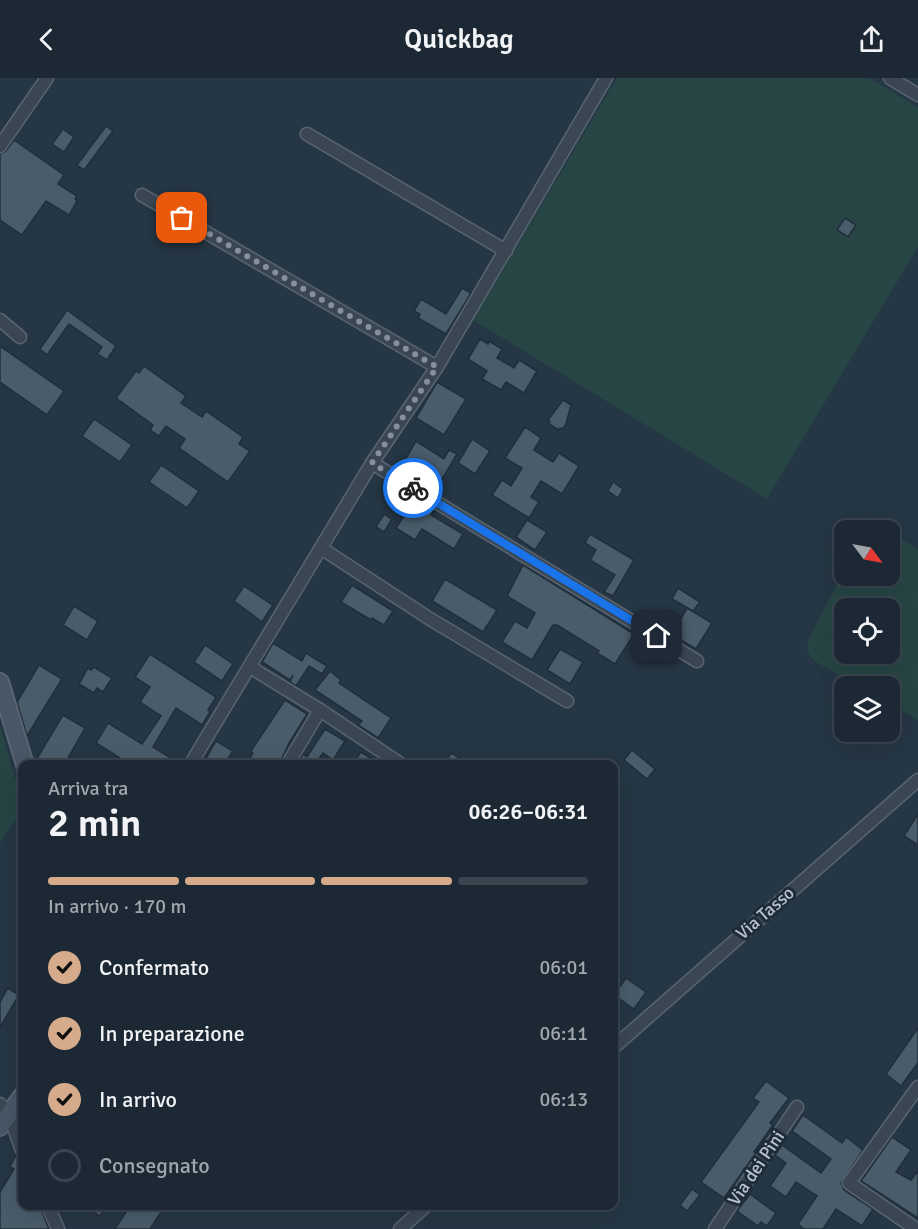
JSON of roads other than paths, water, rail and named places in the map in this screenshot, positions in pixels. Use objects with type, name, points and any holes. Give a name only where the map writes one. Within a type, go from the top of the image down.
[{"type":"street","points":[[0,146],[47,78]]},
{"type":"street","points":[[193,760],[372,463],[437,367],[606,78]]},
{"type":"street","points":[[890,78],[918,95]]},
{"type":"street","points":[[308,134],[506,251]]},
{"type":"street","points":[[142,195],[437,367]]},
{"type":"street","points":[[0,320],[20,337]]},
{"type":"street","points":[[372,463],[697,661]]},
{"type":"street","points":[[321,548],[430,619],[567,701]]},
{"type":"street","points":[[250,667],[395,760]]},
{"type":"street","points":[[0,682],[23,760]]},
{"type":"street","points":[[290,760],[320,710]]},
{"type":"street","name":"Via Tasso","points":[[618,1043],[918,780]]},
{"type":"street","points":[[916,1229],[849,1183],[918,1087]]},
{"type":"street","points":[[18,1100],[3,1115],[18,1141]]},
{"type":"street","name":"Via dei Pini","points":[[715,1229],[797,1107]]},
{"type":"street","points":[[400,1229],[421,1210]]},
{"type":"street","points":[[44,1229],[50,1211]]},
{"type":"street","points":[[50,1211],[58,1229]]}]
